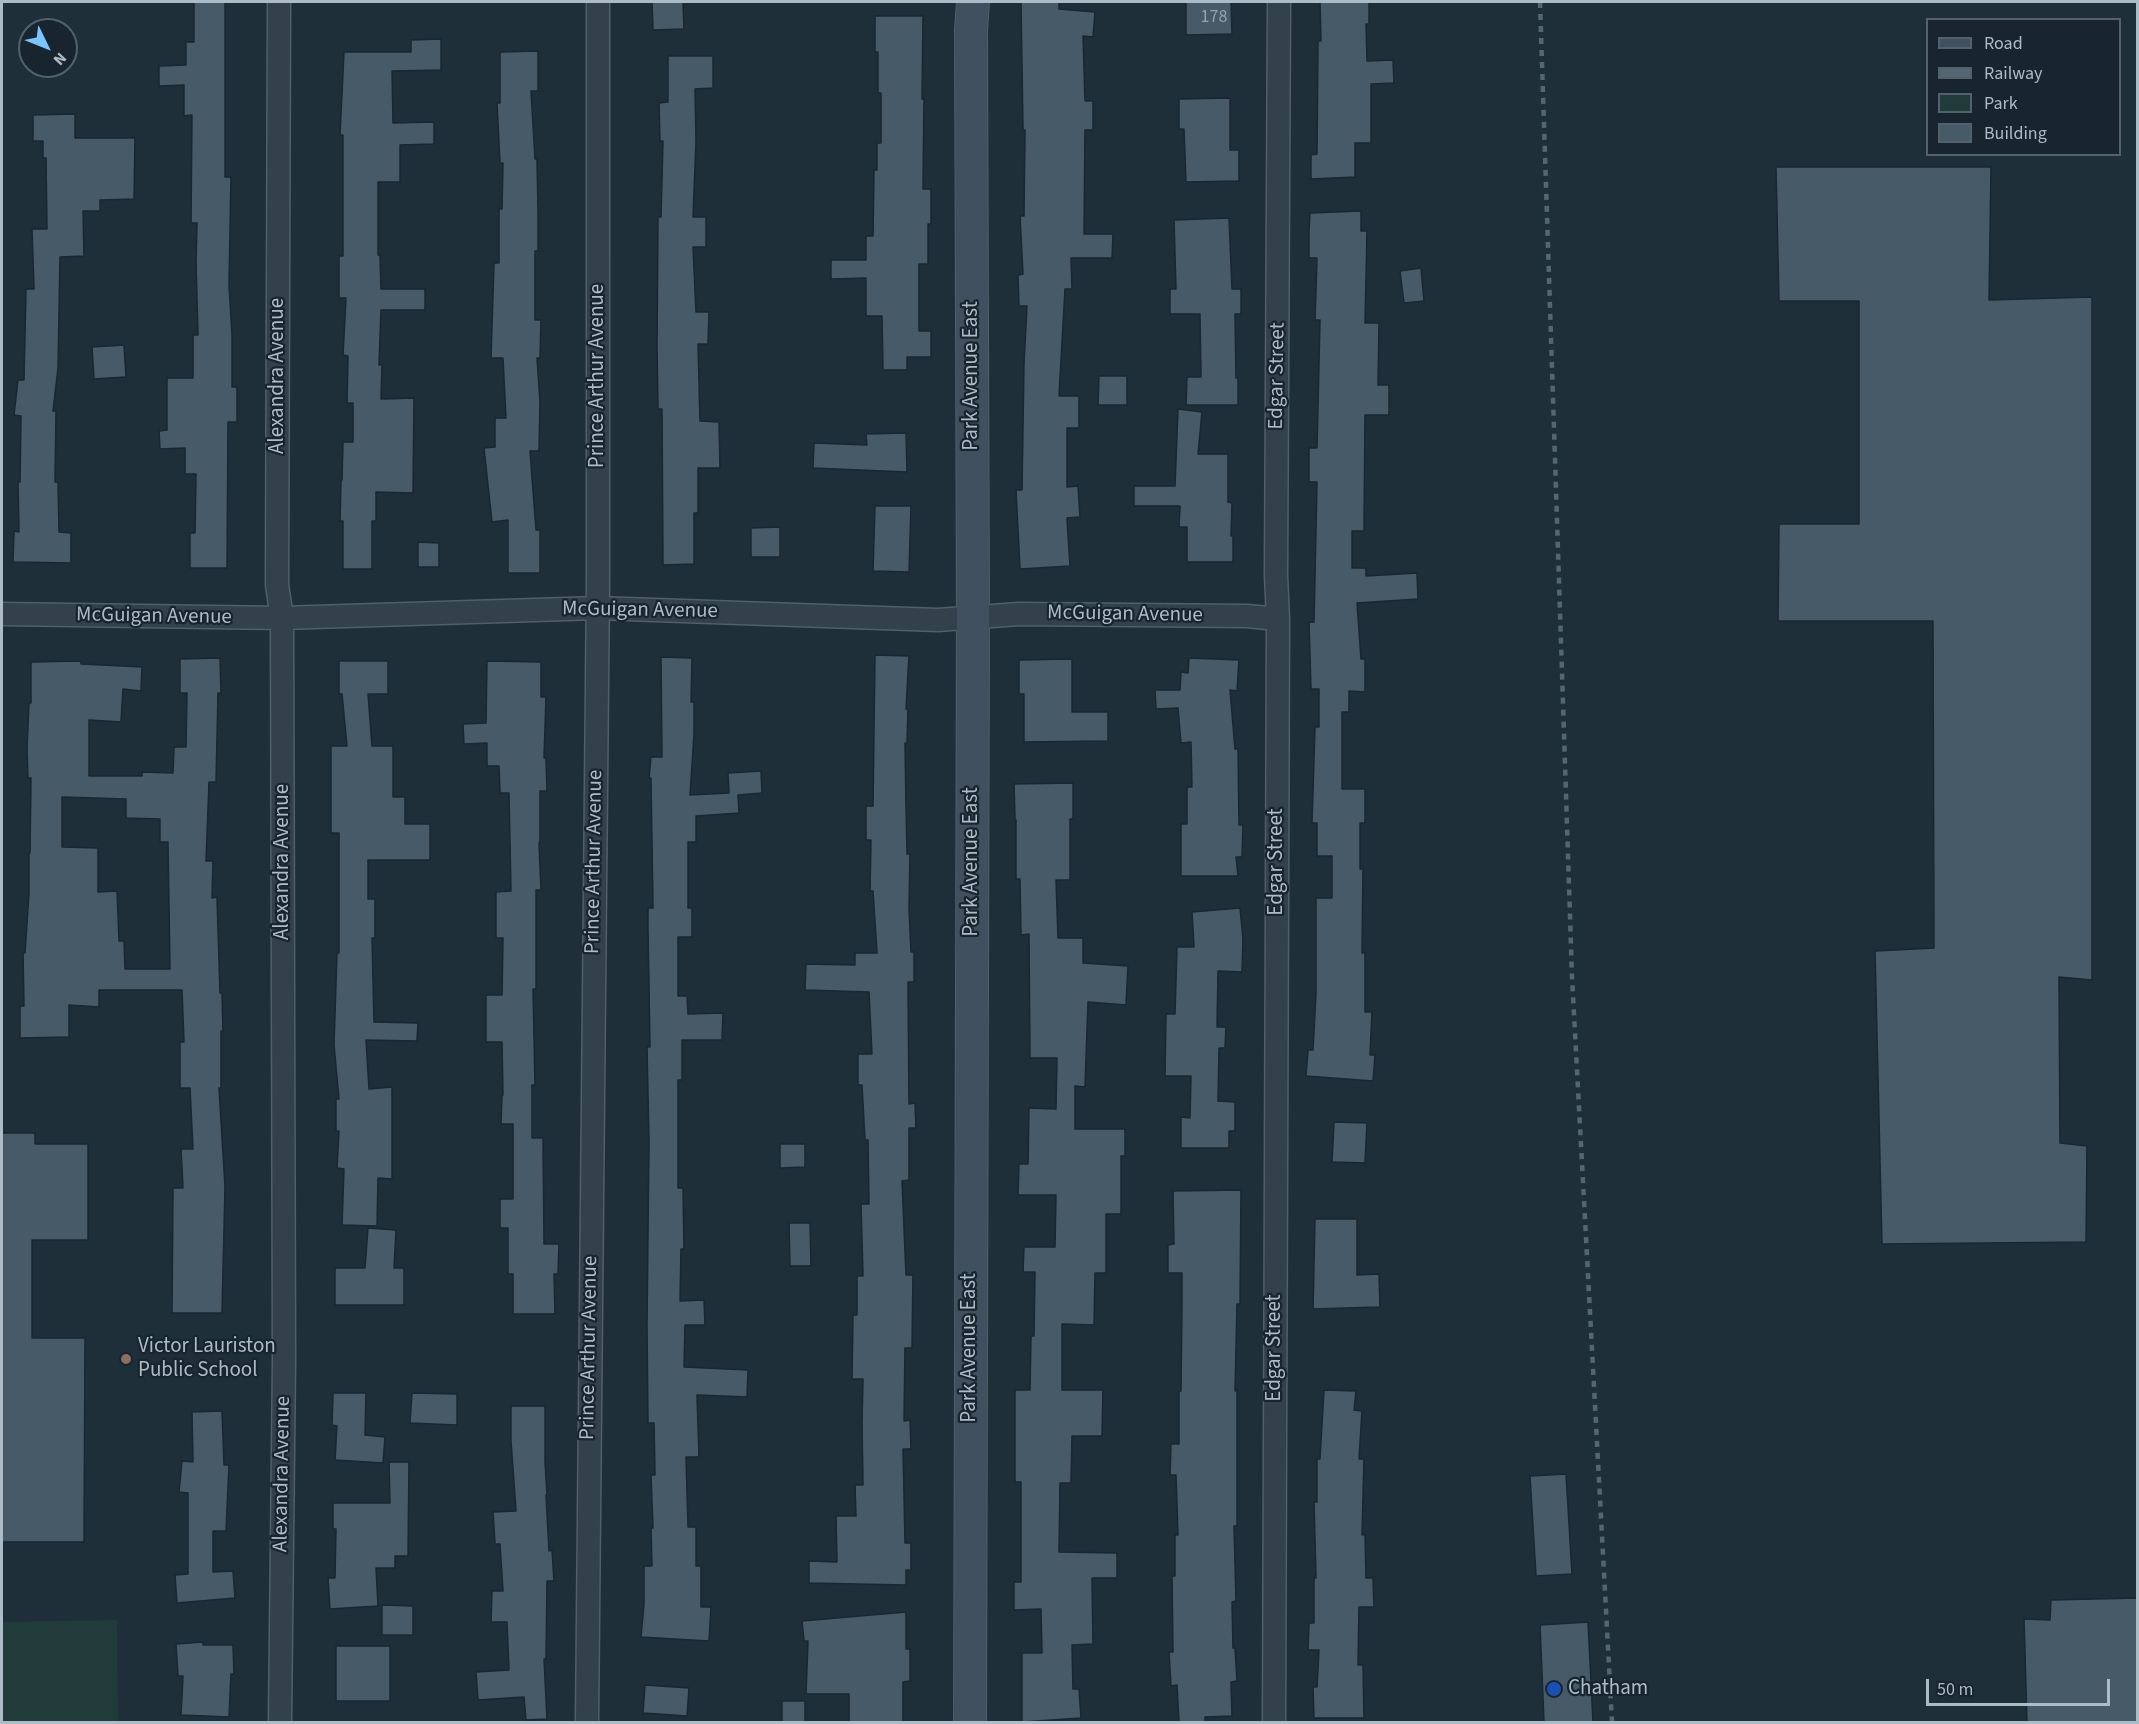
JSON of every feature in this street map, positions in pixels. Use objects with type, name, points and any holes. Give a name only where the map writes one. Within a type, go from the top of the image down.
[{"type":"main road","name":"Park Avenue East","points":[[970,1722],[973,616],[971,30],[973,2]]},
{"type":"street","name":"Alexandra Avenue","points":[[279,2],[277,585],[282,618],[284,1360],[280,1722]]},
{"type":"street","name":"Prince Arthur Avenue","points":[[587,1722],[598,608],[598,2]]},
{"type":"street","name":"Edgar Street","points":[[1274,1722],[1279,2]]},
{"type":"street","name":"McGuigan Avenue","points":[[2,614],[282,618],[598,608],[938,620],[1019,614],[1247,616],[1278,619]]},
{"type":"green space","points":[[117,1620],[118,1722],[2,1722],[2,1622]]},
{"type":"building","points":[[194,2],[225,2],[225,177],[231,177],[229,285],[232,387],[237,387],[237,422],[228,422],[227,568],[190,568],[190,533],[195,533],[196,474],[185,474],[185,448],[160,449],[159,431],[167,430],[167,378],[193,378],[193,335],[198,335],[197,223],[191,223],[192,115],[184,116],[184,85],[159,86],[159,66],[186,65],[186,42],[194,42]]},
{"type":"building","points":[[652,2],[683,2],[684,29],[653,30]]},
{"type":"building","points":[[1021,2],[1059,2],[1059,9],[1095,12],[1093,37],[1083,36],[1085,101],[1093,101],[1093,130],[1085,130],[1084,234],[1113,234],[1112,258],[1071,258],[1072,289],[1065,289],[1059,396],[1079,396],[1079,428],[1067,428],[1067,487],[1078,486],[1080,517],[1067,518],[1070,566],[1020,569],[1016,490],[1022,490],[1027,306],[1019,306],[1018,275],[1023,274],[1020,216],[1024,216],[1025,130],[1023,130]]},
{"type":"building","points":[[1186,2],[1231,2],[1232,34],[1186,35]]},
{"type":"building","points":[[1320,2],[1369,2],[1369,24],[1366,24],[1367,61],[1393,60],[1394,83],[1371,84],[1371,143],[1355,143],[1355,177],[1311,179],[1311,155],[1317,154]]},
{"type":"building","points":[[875,16],[923,16],[923,189],[931,189],[931,224],[928,224],[928,264],[919,264],[919,331],[931,331],[931,357],[907,357],[907,370],[883,370],[882,316],[866,316],[866,278],[831,279],[831,260],[866,260],[866,236],[873,236],[874,170],[877,170],[877,143],[881,143],[881,93],[878,93]]},
{"type":"building","points":[[441,39],[441,70],[392,71],[393,123],[434,122],[434,144],[400,145],[400,182],[378,182],[378,255],[380,255],[381,289],[425,289],[425,310],[381,310],[379,365],[382,365],[381,399],[414,398],[413,493],[376,492],[376,521],[372,521],[372,569],[343,569],[343,521],[340,521],[343,442],[353,442],[353,403],[347,403],[348,356],[343,355],[346,298],[339,298],[339,256],[343,256],[343,135],[340,135],[344,52],[411,52],[411,40]]},
{"type":"building","points":[[538,51],[538,91],[531,91],[535,159],[537,159],[538,251],[535,251],[535,320],[541,320],[540,358],[537,358],[540,402],[539,451],[530,451],[536,530],[540,530],[540,573],[508,573],[508,520],[492,522],[484,448],[495,447],[495,418],[506,418],[503,358],[491,358],[494,263],[499,263],[499,209],[502,209],[503,163],[500,163],[497,103],[500,103],[500,52]]},
{"type":"building","points":[[668,56],[713,56],[713,88],[695,89],[696,141],[693,217],[706,217],[706,247],[693,247],[696,312],[709,312],[708,344],[698,344],[700,421],[719,422],[720,468],[698,468],[698,513],[694,513],[694,564],[663,565],[662,409],[658,409],[657,345],[658,217],[661,217],[663,141],[660,141],[659,103],[668,102]]},
{"type":"building","points":[[1230,98],[1230,150],[1239,150],[1239,181],[1186,182],[1184,129],[1179,129],[1179,99]]},
{"type":"building","points":[[75,114],[75,138],[135,138],[134,199],[100,200],[100,211],[83,211],[84,256],[60,257],[58,368],[53,411],[56,411],[55,482],[58,482],[59,532],[71,533],[71,563],[13,562],[14,531],[19,532],[18,482],[20,482],[21,416],[14,415],[18,380],[24,380],[26,289],[34,289],[32,229],[47,229],[46,158],[43,158],[43,141],[33,141],[33,115]]},
{"type":"building","points":[[1776,167],[1991,167],[1989,300],[2092,297],[2092,980],[2059,977],[2060,1143],[2087,1146],[2086,1242],[1882,1244],[1875,951],[1934,948],[1933,621],[1778,621],[1779,524],[1859,524],[1859,301],[1779,301]]},
{"type":"building","points":[[1361,211],[1361,231],[1367,231],[1365,323],[1379,323],[1378,385],[1389,385],[1389,415],[1365,415],[1364,531],[1352,531],[1352,568],[1366,568],[1366,576],[1417,573],[1418,599],[1357,603],[1361,659],[1365,659],[1365,692],[1349,691],[1349,712],[1342,712],[1342,789],[1365,789],[1365,823],[1360,823],[1360,869],[1363,869],[1362,953],[1365,953],[1365,1012],[1372,1012],[1370,1055],[1375,1055],[1373,1081],[1306,1076],[1308,1050],[1313,1050],[1316,993],[1316,898],[1332,898],[1332,856],[1317,856],[1317,823],[1312,823],[1315,727],[1319,727],[1319,689],[1311,689],[1309,622],[1314,622],[1317,482],[1309,482],[1309,448],[1317,448],[1320,320],[1315,320],[1317,258],[1309,258],[1310,213]]},
{"type":"building","points":[[1229,218],[1232,289],[1241,289],[1241,314],[1235,314],[1238,405],[1186,405],[1187,377],[1201,377],[1200,314],[1170,314],[1170,289],[1176,289],[1174,220]]},
{"type":"building","points":[[1421,268],[1424,301],[1404,303],[1400,271]]},
{"type":"building","points":[[124,345],[126,377],[94,379],[92,347]]},
{"type":"building","points":[[1099,376],[1127,376],[1127,405],[1098,405]]},
{"type":"building","points":[[1178,409],[1202,412],[1198,454],[1228,454],[1228,502],[1232,503],[1233,562],[1187,562],[1187,527],[1179,527],[1180,506],[1134,506],[1134,486],[1175,486]]},
{"type":"building","points":[[906,433],[907,472],[813,468],[814,443],[867,445],[866,434]]},
{"type":"building","points":[[875,506],[911,506],[909,572],[873,571]]},
{"type":"building","points":[[780,527],[780,557],[751,557],[751,528]]},
{"type":"building","points":[[418,542],[439,543],[439,567],[418,567]]},
{"type":"building","points":[[875,655],[909,656],[907,743],[905,743],[907,854],[910,854],[909,908],[911,952],[914,952],[914,982],[908,982],[909,1104],[915,1103],[916,1128],[909,1128],[909,1180],[902,1181],[906,1275],[913,1275],[912,1348],[905,1348],[904,1421],[910,1420],[911,1449],[903,1449],[905,1543],[911,1543],[911,1570],[906,1570],[906,1585],[809,1583],[809,1561],[837,1562],[836,1516],[856,1516],[855,1485],[863,1485],[863,1379],[852,1379],[853,1315],[857,1315],[857,1276],[863,1276],[861,1204],[869,1204],[868,1140],[865,1140],[862,1085],[858,1085],[858,1054],[872,1054],[869,992],[805,990],[806,964],[855,965],[855,953],[877,953],[873,891],[870,891],[871,840],[866,840],[866,806],[873,806]]},
{"type":"building","points":[[661,657],[692,658],[691,702],[694,702],[694,734],[690,795],[729,793],[728,773],[761,771],[762,793],[738,795],[739,813],[696,816],[696,842],[688,842],[688,908],[692,908],[692,937],[678,937],[678,996],[687,996],[688,1014],[723,1013],[722,1040],[682,1040],[682,1080],[678,1080],[678,1188],[683,1188],[684,1249],[681,1249],[680,1301],[704,1300],[705,1325],[685,1325],[684,1367],[748,1370],[747,1397],[697,1395],[699,1457],[686,1457],[688,1527],[696,1527],[696,1566],[701,1566],[701,1607],[711,1607],[709,1641],[641,1637],[644,1566],[652,1566],[651,1475],[655,1475],[654,1423],[648,1423],[647,1047],[650,1047],[648,908],[653,908],[651,778],[649,778],[651,757],[662,757]]},
{"type":"building","points":[[220,658],[221,693],[218,693],[216,782],[209,782],[206,861],[213,861],[212,898],[217,897],[220,993],[222,993],[223,1031],[221,1031],[221,1088],[219,1088],[225,1187],[222,1313],[172,1313],[173,1188],[183,1188],[181,1149],[193,1149],[190,1088],[180,1088],[180,1042],[184,1042],[182,990],[99,990],[99,1007],[69,1005],[69,1037],[20,1038],[20,1006],[24,1006],[23,953],[25,953],[29,893],[31,778],[28,778],[27,749],[29,703],[31,703],[31,662],[81,661],[81,664],[142,667],[141,691],[123,689],[121,722],[89,720],[89,776],[142,776],[142,772],[173,773],[174,747],[186,747],[187,693],[180,693],[180,659]],"holes":[[[62,797],[126,799],[126,818],[160,819],[160,842],[168,842],[170,969],[125,969],[124,941],[119,941],[117,891],[98,892],[98,848],[62,847]]]},
{"type":"building","points":[[1189,658],[1239,660],[1237,691],[1230,690],[1235,749],[1238,749],[1239,825],[1243,825],[1242,857],[1236,857],[1238,876],[1181,876],[1181,824],[1187,824],[1187,787],[1192,787],[1191,742],[1181,743],[1178,708],[1156,709],[1155,690],[1180,690],[1181,672],[1188,673]]},
{"type":"building","points":[[1072,659],[1072,712],[1108,712],[1108,741],[1024,742],[1024,694],[1019,694],[1019,660]]},
{"type":"building","points":[[339,661],[388,661],[388,694],[368,694],[372,746],[393,746],[393,797],[405,797],[405,824],[430,824],[430,860],[368,860],[368,899],[375,899],[375,938],[372,938],[374,1022],[418,1023],[417,1041],[366,1040],[369,1089],[392,1087],[392,1179],[378,1178],[377,1226],[342,1225],[344,1169],[337,1168],[339,1131],[336,1131],[336,1099],[339,1099],[334,1045],[337,953],[339,953],[339,833],[331,833],[331,746],[347,746],[342,694],[339,694]]},
{"type":"building","points":[[487,661],[541,662],[541,697],[546,697],[544,758],[546,758],[547,791],[540,791],[541,890],[536,890],[536,989],[533,989],[535,1085],[532,1085],[532,1138],[543,1138],[544,1244],[559,1244],[558,1274],[554,1274],[555,1314],[513,1314],[513,1274],[508,1274],[508,1228],[500,1228],[500,1199],[513,1199],[513,1124],[501,1124],[502,1042],[486,1042],[486,995],[502,995],[503,938],[496,938],[496,892],[511,891],[509,793],[500,793],[499,766],[487,766],[487,743],[464,744],[463,724],[486,723]]},
{"type":"building","points":[[1073,783],[1073,819],[1070,819],[1070,880],[1056,880],[1058,938],[1083,938],[1083,963],[1128,966],[1126,1005],[1088,1002],[1085,1087],[1075,1086],[1075,1129],[1125,1129],[1125,1156],[1121,1156],[1121,1214],[1106,1214],[1106,1273],[1095,1273],[1094,1325],[1062,1324],[1062,1390],[1103,1390],[1102,1436],[1072,1436],[1071,1483],[1060,1483],[1059,1552],[1117,1553],[1117,1578],[1092,1578],[1093,1644],[1072,1645],[1073,1689],[1079,1689],[1081,1718],[1022,1722],[1022,1653],[1042,1653],[1041,1609],[1014,1610],[1014,1582],[1021,1582],[1021,1482],[1015,1482],[1015,1390],[1030,1390],[1031,1336],[1034,1336],[1035,1272],[1023,1272],[1024,1247],[1055,1247],[1056,1195],[1018,1195],[1019,1164],[1028,1164],[1029,1108],[1056,1109],[1057,1058],[1030,1058],[1029,934],[1021,935],[1020,879],[1016,879],[1014,784]]},
{"type":"building","points":[[1240,908],[1243,939],[1242,972],[1218,971],[1217,1027],[1226,1027],[1225,1048],[1219,1048],[1218,1101],[1235,1102],[1235,1131],[1229,1131],[1229,1148],[1181,1148],[1181,1117],[1190,1118],[1191,1076],[1165,1076],[1166,1014],[1175,1014],[1177,947],[1194,947],[1192,912]]},
{"type":"building","points":[[1334,1122],[1367,1123],[1365,1163],[1332,1162]]},
{"type":"building","points":[[2,1133],[35,1133],[35,1144],[88,1144],[88,1240],[32,1240],[32,1338],[85,1338],[84,1542],[2,1542]]},
{"type":"building","points":[[780,1144],[805,1144],[805,1167],[780,1168]]},
{"type":"building","points":[[1241,1190],[1240,1304],[1237,1304],[1235,1391],[1237,1390],[1237,1526],[1234,1526],[1236,1601],[1232,1602],[1233,1648],[1235,1648],[1237,1681],[1231,1682],[1232,1716],[1205,1717],[1205,1722],[1179,1722],[1177,1685],[1171,1686],[1169,1652],[1173,1652],[1172,1576],[1175,1576],[1175,1535],[1178,1535],[1176,1475],[1170,1475],[1171,1444],[1179,1444],[1182,1303],[1182,1273],[1168,1273],[1168,1245],[1174,1244],[1173,1191]]},
{"type":"building","points":[[1315,1219],[1357,1219],[1357,1275],[1379,1274],[1380,1307],[1313,1309]]},
{"type":"building","points":[[789,1223],[810,1223],[811,1266],[790,1266]]},
{"type":"building","points":[[368,1228],[396,1230],[394,1268],[404,1268],[404,1305],[335,1305],[335,1268],[365,1268]]},
{"type":"building","points":[[1324,1390],[1356,1391],[1354,1410],[1362,1411],[1359,1459],[1364,1459],[1362,1535],[1365,1534],[1366,1578],[1373,1578],[1374,1607],[1359,1607],[1358,1665],[1363,1665],[1364,1718],[1314,1718],[1313,1687],[1317,1687],[1319,1650],[1308,1650],[1309,1623],[1314,1623],[1314,1578],[1316,1578],[1314,1502],[1317,1502],[1317,1459],[1320,1459]]},
{"type":"building","points":[[333,1393],[366,1393],[365,1435],[385,1437],[383,1463],[335,1460],[337,1426],[332,1425]]},
{"type":"building","points":[[412,1393],[457,1394],[457,1425],[410,1423]]},
{"type":"building","points":[[511,1406],[545,1406],[546,1495],[549,1551],[552,1550],[554,1581],[547,1581],[546,1659],[544,1659],[547,1719],[526,1720],[524,1697],[478,1700],[476,1672],[509,1670],[507,1622],[491,1622],[492,1591],[503,1591],[500,1544],[495,1544],[493,1512],[516,1511]]},
{"type":"building","points":[[222,1411],[224,1465],[229,1465],[226,1531],[213,1531],[213,1572],[233,1571],[235,1598],[177,1603],[175,1575],[188,1574],[188,1493],[179,1492],[182,1461],[193,1462],[192,1412]]},
{"type":"building","points":[[389,1462],[409,1462],[408,1556],[395,1556],[395,1568],[376,1568],[378,1606],[330,1609],[328,1578],[335,1578],[336,1529],[333,1529],[333,1503],[390,1503]]},
{"type":"building","points":[[1566,1474],[1572,1574],[1536,1576],[1530,1476]]},
{"type":"building","points":[[2138,1598],[2138,1722],[2027,1722],[2024,1619],[2050,1620],[2051,1600]]},
{"type":"building","points":[[382,1605],[413,1606],[413,1635],[382,1635]]},
{"type":"building","points":[[906,1612],[906,1649],[910,1649],[910,1681],[903,1682],[903,1722],[849,1722],[849,1694],[806,1694],[808,1641],[804,1641],[802,1621]]},
{"type":"building","points":[[1588,1622],[1593,1722],[1544,1722],[1540,1625]]},
{"type":"building","points":[[203,1642],[203,1645],[233,1645],[234,1674],[231,1674],[229,1717],[181,1715],[183,1676],[178,1676],[176,1644]]},
{"type":"building","points":[[336,1646],[390,1646],[390,1701],[336,1701]]},
{"type":"building","points":[[645,1685],[689,1688],[687,1716],[643,1713]]},
{"type":"building","points":[[782,1701],[805,1701],[805,1722],[782,1722]]},
{"type":"railway","points":[[1540,2],[1572,977],[1612,1722]]},
{"type":"place","name":"Victor Lauriston Public School","points":[[126,1359]]},
{"type":"place","name":"Chatham","points":[[1554,1689]]}]
